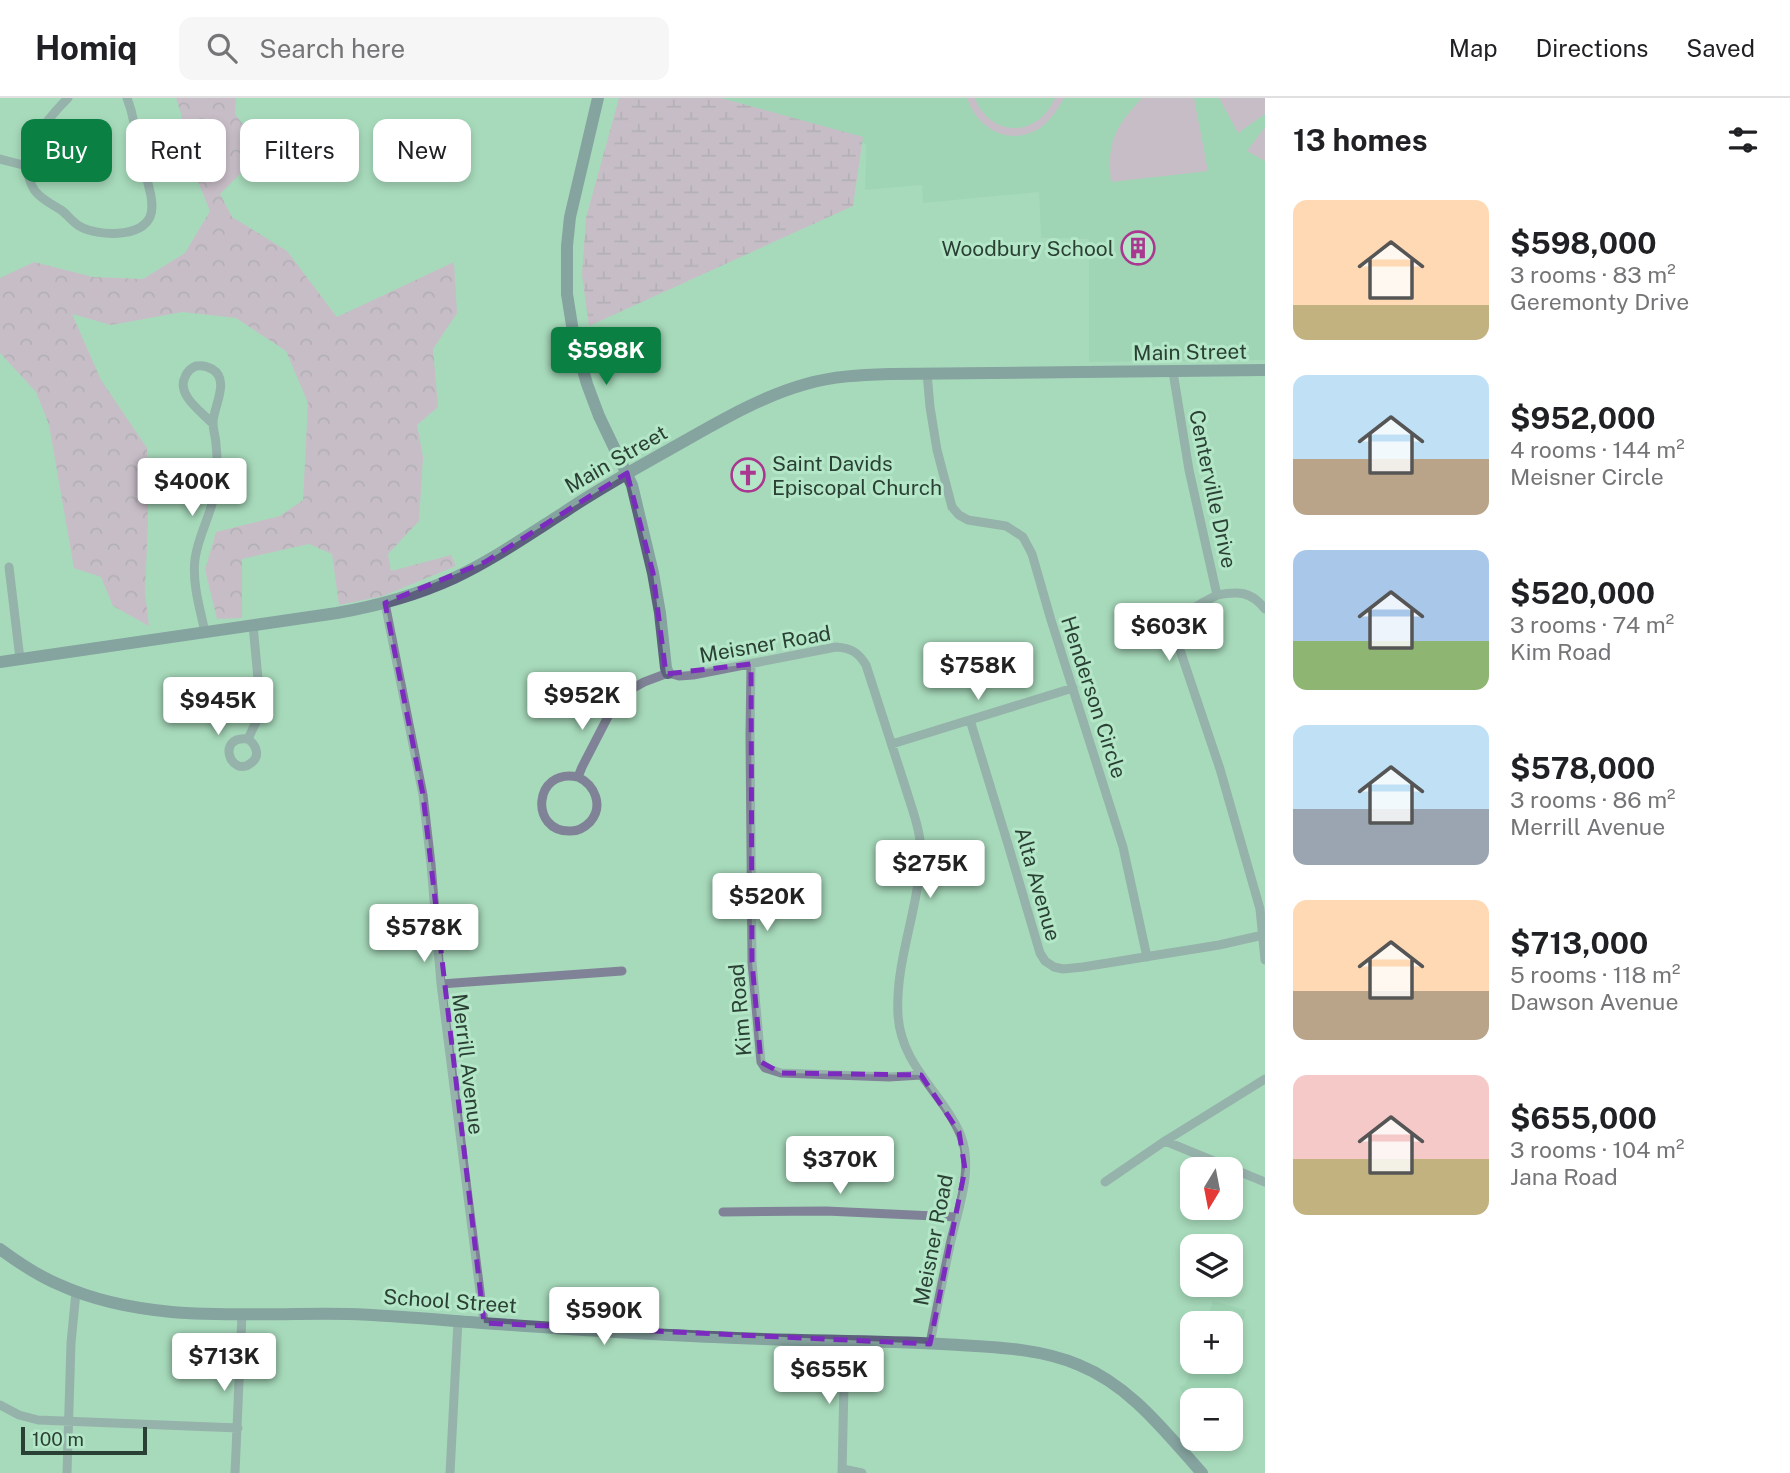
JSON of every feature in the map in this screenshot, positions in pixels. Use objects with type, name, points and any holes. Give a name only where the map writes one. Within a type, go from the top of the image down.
[{"type":"street","points":[[50,119],[68,98]]},
{"type":"street","points":[[32,182],[38,195],[82,228],[114,234],[142,226],[150,217],[152,204],[127,98]]},
{"type":"street","points":[[578,777],[589,751],[620,698],[635,687],[668,673],[653,573],[632,485],[587,384],[574,338],[567,294],[566,256],[570,217],[598,98]]},
{"type":"street","points":[[0,159],[21,164]]},
{"type":"street","points":[[205,632],[194,570],[197,546],[215,493],[218,463],[213,424],[221,387],[217,373],[211,368],[197,366],[185,376],[184,390],[213,424]]},
{"type":"street","name":"Main Street","points":[[0,662],[337,613],[385,603],[453,578],[485,562],[627,473],[739,411],[793,388],[839,377],[927,373],[1265,370]]},
{"type":"street","name":"Centerville Drive","points":[[1173,372],[1189,470],[1217,595],[1185,616],[1178,630],[1179,647],[1228,794],[1261,914],[1265,960]]},
{"type":"street","name":"Henderson Circle","points":[[927,373],[937,450],[952,507],[968,520],[1006,526],[1023,537],[1032,554],[1123,847],[1147,957]]},
{"type":"street","points":[[9,566],[20,659]]},
{"type":"street","points":[[1217,595],[1246,594],[1256,599],[1265,609]]},
{"type":"street","name":"Merrill Avenue","points":[[385,603],[423,795],[441,984],[484,1323]]},
{"type":"street","points":[[248,739],[257,720],[260,700],[253,625]]},
{"type":"street","name":"Meisner Road","points":[[668,673],[679,677],[686,676],[836,647],[855,651],[866,665],[918,828],[921,846],[919,876],[900,972],[900,1027],[912,1062],[953,1122],[964,1149],[965,1169],[930,1344]]},
{"type":"street","name":"Kim Road","points":[[751,664],[752,962],[761,1062],[772,1072],[789,1074],[921,1076]]},
{"type":"street","points":[[892,744],[1073,688]]},
{"type":"street","name":"Alta Avenue","points":[[970,720],[1011,852],[1033,935],[1045,961],[1063,969],[1229,944],[1264,934]]},
{"type":"street","points":[[566,776],[578,777],[588,783],[595,793],[597,805],[594,816],[586,825],[576,830],[558,829],[545,817],[541,805],[543,793],[555,780],[566,776]]},
{"type":"street","points":[[441,984],[622,971]]},
{"type":"street","points":[[1105,1182],[1265,1079]]},
{"type":"street","points":[[1165,1141],[1265,1182]]},
{"type":"street","points":[[723,1212],[826,1210],[956,1217]]},
{"type":"street","name":"School Street","points":[[0,1250],[43,1277],[76,1292],[143,1308],[191,1313],[352,1314],[711,1337],[930,1344],[1036,1353],[1084,1367],[1112,1383],[1143,1409],[1202,1473]]},
{"type":"street","points":[[66,1473],[72,1325],[76,1292]]},
{"type":"street","points":[[235,1473],[242,1314]]},
{"type":"street","points":[[450,1473],[458,1321]]},
{"type":"street","points":[[845,1341],[843,1471],[862,1473]]},
{"type":"street","points":[[0,1405],[34,1419],[238,1428]]},
{"type":"highlighted area","points":[[627,473],[653,573],[666,674],[751,664],[752,962],[761,1062],[781,1073],[921,1075],[959,1132],[965,1169],[930,1344],[484,1323],[423,795],[385,603],[485,562]]},
{"type":"shaded area","points":[[694,98],[1265,98],[1265,360],[1089,362],[1089,239],[1041,238],[1039,192],[923,203],[922,185],[865,190],[866,144]]},
{"type":"shaded area","points":[[1213,1301],[1246,1310],[1243,1321],[1243,1311],[1210,1311]]},
{"type":"shaded area","points":[[1189,1374],[1240,1374],[1236,1388],[1180,1389],[1179,1387],[1186,1383]]},
{"type":"green space","points":[[176,98],[236,98],[235,114],[240,121],[240,174],[220,194],[232,217],[287,251],[337,317],[454,262],[457,313],[433,349],[438,407],[417,425],[423,457],[419,521],[388,554],[391,571],[451,555],[456,566],[383,596],[339,605],[332,554],[309,544],[242,559],[242,618],[217,619],[205,570],[216,532],[280,516],[303,500],[308,403],[286,351],[236,318],[182,312],[111,325],[72,314],[101,380],[147,448],[145,591],[149,626],[113,606],[101,577],[74,568],[49,425],[36,392],[0,353],[0,278],[34,262],[93,277],[143,279],[185,253],[210,211],[198,182],[226,182],[226,119],[182,119]]},
{"type":"green space","points":[[619,98],[721,98],[863,137],[853,206],[589,326],[582,275],[586,218]]},
{"type":"green space","points":[[967,98],[975,98],[985,115],[1001,126],[1019,128],[1041,118],[1055,98],[1064,98],[1045,124],[1034,131],[1010,136],[989,128],[972,110]]},
{"type":"green space","points":[[1142,98],[1194,98],[1208,171],[1111,182],[1110,156],[1115,136],[1125,118]]},
{"type":"green space","points":[[1219,98],[1265,98],[1265,114],[1238,133]]},
{"type":"green space","points":[[1265,127],[1265,161],[1247,151]]},
{"type":"place","name":"Woodbury School","points":[[1138,248]]},
{"type":"place","name":"Saint Davids Episcopal Church","points":[[748,475]]}]
